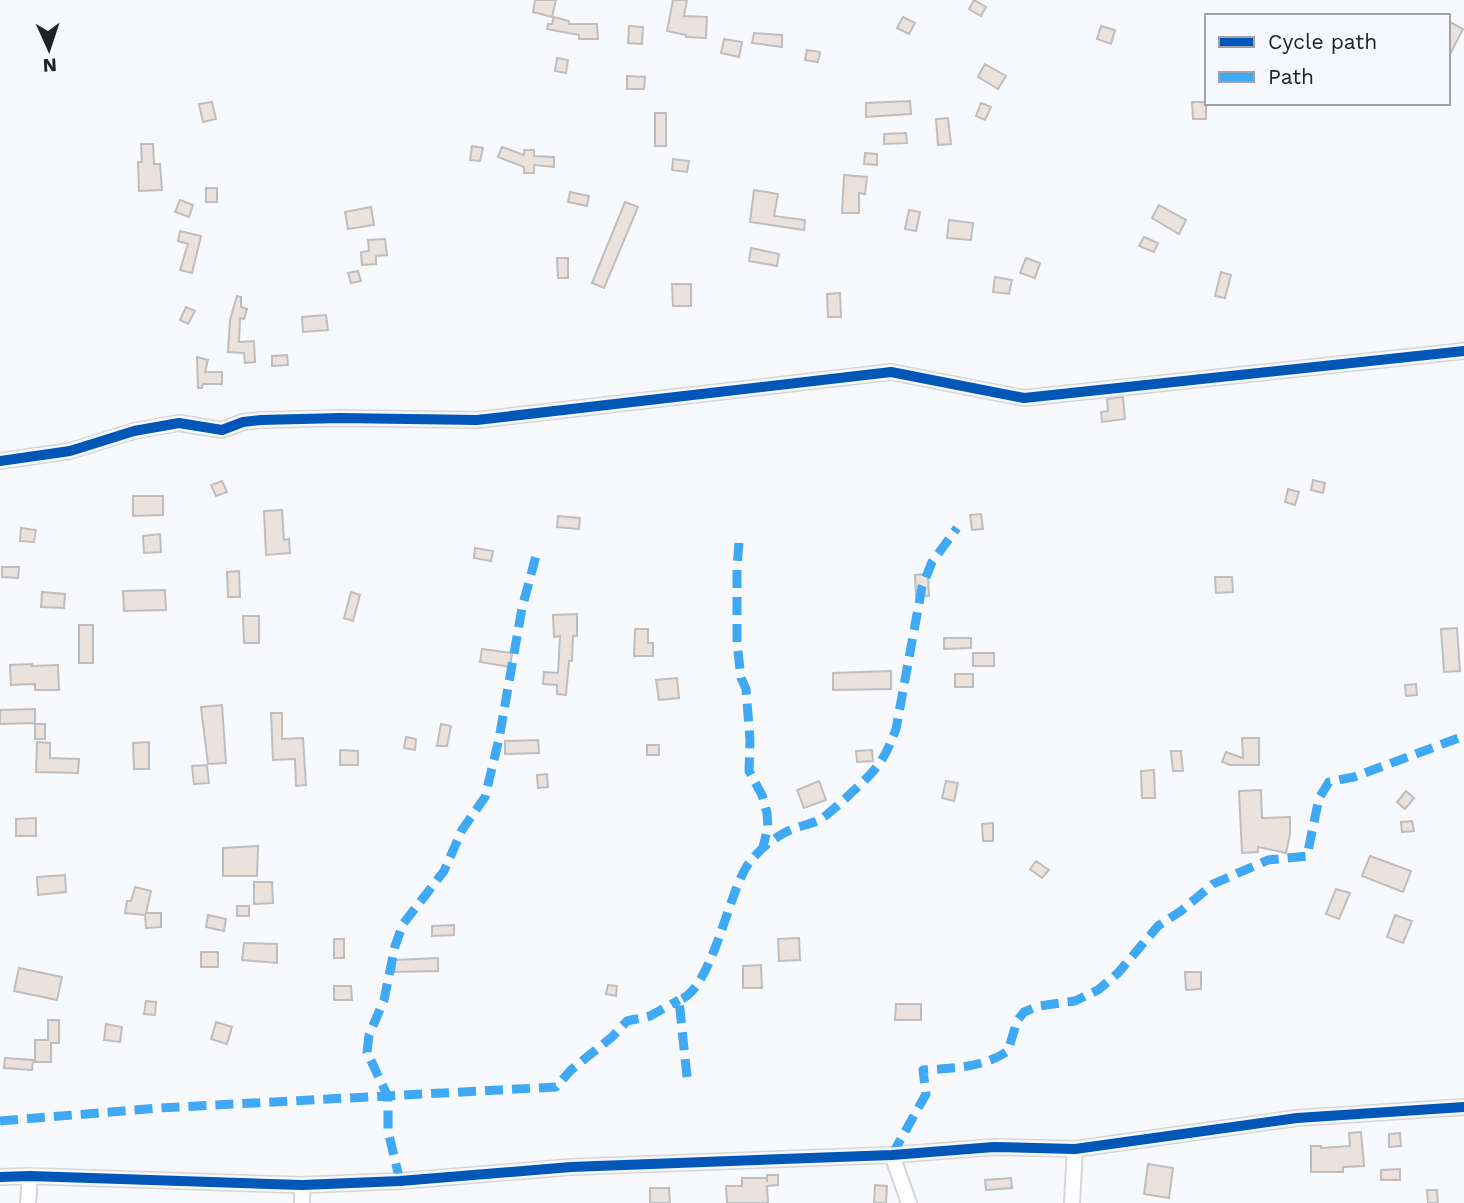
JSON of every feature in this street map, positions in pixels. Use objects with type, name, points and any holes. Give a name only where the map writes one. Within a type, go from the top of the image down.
[{"type":"street","points":[[0,461],[70,451],[134,431],[179,423],[222,430],[243,422],[261,420],[477,420],[891,372],[1024,398],[1464,351]]},
{"type":"street","points":[[0,1177],[302,1185],[400,1181],[571,1167],[892,1155],[994,1147],[1075,1149],[1297,1118],[1464,1107]]},
{"type":"street","points":[[1072,1203],[1075,1149]]},
{"type":"street","points":[[892,1155],[909,1203]]},
{"type":"street","points":[[28,1203],[30,1176]]},
{"type":"street","points":[[302,1185],[302,1203]]},
{"type":"building","points":[[535,0],[556,0],[552,17],[533,12]]},
{"type":"building","points":[[673,0],[687,0],[684,16],[707,17],[706,38],[686,37],[667,31]]},
{"type":"building","points":[[974,0],[986,7],[981,16],[969,9]]},
{"type":"building","points":[[554,17],[569,21],[569,24],[597,24],[598,39],[579,39],[579,35],[547,29]]},
{"type":"building","points":[[903,17],[915,23],[909,34],[897,28]]},
{"type":"building","points":[[1450,22],[1463,29],[1450,54]]},
{"type":"building","points":[[629,26],[643,27],[642,44],[628,43]]},
{"type":"building","points":[[1101,26],[1115,30],[1111,44],[1097,39]]},
{"type":"building","points":[[754,33],[782,35],[782,47],[752,43]]},
{"type":"building","points":[[724,39],[742,42],[739,57],[721,53]]},
{"type":"building","points":[[807,50],[820,52],[818,62],[805,60]]},
{"type":"building","points":[[557,58],[568,60],[566,73],[555,71]]},
{"type":"building","points":[[985,64],[1006,76],[998,89],[978,77]]},
{"type":"building","points":[[627,76],[645,77],[644,89],[627,89]]},
{"type":"building","points":[[910,101],[911,114],[866,117],[866,103]]},
{"type":"building","points":[[212,102],[216,119],[203,122],[199,104]]},
{"type":"building","points":[[1192,102],[1205,102],[1206,119],[1193,119]]},
{"type":"building","points":[[981,103],[991,107],[985,120],[976,116]]},
{"type":"building","points":[[655,113],[666,113],[666,146],[655,146]]},
{"type":"building","points":[[948,118],[951,144],[938,145],[936,119]]},
{"type":"building","points":[[906,133],[907,143],[884,144],[884,134]]},
{"type":"building","points":[[141,144],[153,144],[154,164],[160,164],[162,190],[139,191],[138,162],[142,162]]},
{"type":"building","points":[[472,146],[483,148],[480,161],[470,160]]},
{"type":"building","points":[[502,147],[524,155],[524,150],[534,150],[534,156],[554,157],[554,167],[534,165],[534,173],[524,173],[524,167],[498,157]]},
{"type":"building","points":[[865,153],[877,154],[877,165],[864,164]]},
{"type":"building","points":[[673,159],[689,161],[687,172],[672,170]]},
{"type":"building","points":[[844,175],[867,177],[865,194],[859,193],[859,213],[842,213]]},
{"type":"building","points":[[206,188],[217,188],[217,202],[206,202]]},
{"type":"building","points":[[754,190],[778,194],[774,216],[805,220],[804,230],[750,222]]},
{"type":"building","points":[[570,192],[589,196],[587,206],[568,202]]},
{"type":"building","points":[[180,200],[193,205],[189,217],[175,212]]},
{"type":"building","points":[[625,202],[638,207],[604,288],[592,283]]},
{"type":"building","points":[[1159,205],[1186,220],[1179,234],[1152,218]]},
{"type":"building","points":[[371,207],[374,225],[348,229],[345,212]]},
{"type":"building","points":[[909,210],[920,212],[916,231],[905,229]]},
{"type":"building","points":[[949,220],[973,223],[971,240],[947,238]]},
{"type":"building","points":[[180,231],[201,236],[192,273],[180,270],[188,244],[178,241]]},
{"type":"building","points":[[1144,237],[1158,243],[1154,252],[1139,246]]},
{"type":"building","points":[[385,239],[387,255],[376,256],[376,264],[362,265],[361,252],[369,251],[368,240]]},
{"type":"building","points":[[751,248],[779,254],[777,266],[749,261]]},
{"type":"building","points":[[557,258],[568,258],[568,278],[558,278]]},
{"type":"building","points":[[1026,258],[1040,263],[1035,278],[1020,273]]},
{"type":"building","points":[[358,271],[361,281],[351,283],[348,273]]},
{"type":"building","points":[[1221,272],[1231,275],[1225,298],[1215,296]]},
{"type":"building","points":[[995,277],[1012,280],[1009,294],[993,292]]},
{"type":"building","points":[[672,284],[691,284],[691,306],[673,306]]},
{"type":"building","points":[[840,293],[841,317],[828,317],[827,294]]},
{"type":"building","points":[[237,296],[241,297],[241,307],[247,309],[244,319],[240,318],[239,342],[254,341],[255,362],[245,363],[244,353],[228,352],[230,320]]},
{"type":"building","points":[[186,307],[195,311],[188,324],[180,320]]},
{"type":"building","points":[[326,315],[328,330],[303,332],[302,317]]},
{"type":"building","points":[[287,355],[288,365],[272,366],[272,356]]},
{"type":"building","points":[[197,357],[208,360],[205,372],[222,372],[222,384],[203,384],[202,388],[198,388]]},
{"type":"building","points":[[1123,397],[1125,419],[1102,422],[1101,412],[1108,411],[1107,399]]},
{"type":"building","points":[[1313,480],[1325,483],[1323,493],[1311,490]]},
{"type":"building","points":[[222,481],[227,492],[216,496],[211,485]]},
{"type":"building","points":[[1288,489],[1299,492],[1295,505],[1285,502]]},
{"type":"building","points":[[133,496],[163,496],[163,515],[133,516]]},
{"type":"building","points":[[282,510],[284,540],[289,539],[290,553],[266,555],[264,511]]},
{"type":"building","points":[[981,514],[983,529],[972,530],[970,515]]},
{"type":"building","points":[[558,516],[580,518],[579,529],[557,527]]},
{"type":"building","points":[[21,528],[36,530],[34,542],[20,541]]},
{"type":"building","points":[[160,534],[161,552],[144,553],[143,536]]},
{"type":"building","points":[[475,548],[493,551],[491,561],[474,558]]},
{"type":"building","points":[[2,567],[19,567],[18,578],[2,577]]},
{"type":"building","points":[[239,571],[240,597],[228,597],[227,572]]},
{"type":"building","points":[[928,574],[929,596],[916,596],[915,575]]},
{"type":"building","points":[[1215,577],[1232,577],[1233,592],[1216,593]]},
{"type":"building","points":[[165,590],[166,610],[124,611],[123,591]]},
{"type":"building","points":[[42,592],[65,594],[64,608],[41,607]]},
{"type":"building","points":[[351,592],[360,595],[353,621],[344,618]]},
{"type":"building","points":[[577,614],[577,636],[573,636],[566,695],[557,694],[557,685],[543,684],[544,672],[558,673],[560,636],[554,637],[553,615]]},
{"type":"building","points":[[243,616],[259,616],[259,643],[244,643]]},
{"type":"building","points":[[79,625],[93,625],[93,663],[79,663]]},
{"type":"building","points":[[1457,628],[1460,671],[1444,672],[1441,629]]},
{"type":"building","points":[[635,629],[648,629],[648,643],[653,643],[653,656],[634,656]]},
{"type":"building","points":[[944,638],[971,638],[971,648],[944,649]]},
{"type":"building","points":[[482,649],[512,653],[510,667],[480,662]]},
{"type":"building","points":[[973,653],[994,653],[994,666],[973,666]]},
{"type":"building","points":[[10,665],[58,665],[59,690],[35,690],[35,684],[11,685]]},
{"type":"building","points":[[891,671],[891,689],[833,690],[833,673]]},
{"type":"building","points":[[955,674],[973,674],[973,687],[955,687]]},
{"type":"building","points":[[677,678],[679,698],[659,700],[656,680]]},
{"type":"building","points":[[1416,684],[1417,695],[1406,696],[1405,685]]},
{"type":"building","points":[[222,705],[226,763],[208,764],[201,707]]},
{"type":"building","points":[[35,709],[35,723],[0,724],[0,710]]},
{"type":"building","points":[[271,713],[282,713],[282,739],[303,738],[306,785],[296,786],[295,759],[273,760]]},
{"type":"building","points":[[35,724],[45,724],[45,739],[35,739]]},
{"type":"building","points":[[441,724],[451,726],[447,746],[437,746]]},
{"type":"building","points":[[406,737],[416,739],[415,750],[404,748]]},
{"type":"building","points":[[1242,738],[1259,738],[1259,765],[1230,765],[1222,762],[1226,752],[1243,758]]},
{"type":"building","points":[[538,740],[539,753],[505,754],[505,741]]},
{"type":"building","points":[[37,742],[50,743],[50,758],[79,759],[78,773],[36,772]]},
{"type":"building","points":[[149,742],[149,769],[134,769],[133,743]]},
{"type":"building","points":[[647,745],[659,745],[659,755],[647,755]]},
{"type":"building","points":[[340,750],[358,751],[358,765],[340,765]]},
{"type":"building","points":[[872,750],[873,761],[857,762],[856,751]]},
{"type":"building","points":[[1171,751],[1181,751],[1183,771],[1173,771]]},
{"type":"building","points":[[207,765],[209,783],[194,784],[192,766]]},
{"type":"building","points":[[1154,770],[1155,798],[1142,798],[1141,771]]},
{"type":"building","points":[[547,774],[548,787],[538,788],[537,775]]},
{"type":"building","points":[[819,781],[826,800],[804,808],[797,790]]},
{"type":"building","points":[[946,781],[958,783],[954,801],[942,798]]},
{"type":"building","points":[[1261,790],[1262,818],[1290,817],[1286,853],[1258,847],[1258,852],[1242,853],[1239,791]]},
{"type":"building","points":[[1406,791],[1414,798],[1405,809],[1397,802]]},
{"type":"building","points":[[36,818],[36,836],[16,836],[16,819]]},
{"type":"building","points":[[1412,821],[1414,831],[1402,832],[1401,822]]},
{"type":"building","points":[[993,823],[993,841],[983,841],[982,824]]},
{"type":"building","points":[[258,846],[257,876],[223,876],[223,848]]},
{"type":"building","points":[[1370,856],[1411,871],[1403,892],[1362,876]]},
{"type":"building","points":[[1036,861],[1049,870],[1042,878],[1030,869]]},
{"type":"building","points":[[65,875],[66,892],[38,895],[37,877]]},
{"type":"building","points":[[254,882],[272,882],[273,903],[254,904]]},
{"type":"building","points":[[135,887],[151,891],[146,913],[161,913],[161,927],[146,928],[145,915],[125,913],[127,901],[131,901]]},
{"type":"building","points":[[1336,889],[1350,893],[1339,919],[1326,914]]},
{"type":"building","points":[[237,906],[249,906],[249,916],[237,916]]},
{"type":"building","points":[[208,915],[226,919],[224,931],[206,927]]},
{"type":"building","points":[[1395,915],[1412,921],[1403,943],[1387,937]]},
{"type":"building","points":[[454,925],[454,935],[432,936],[432,926]]},
{"type":"building","points":[[799,938],[800,960],[779,961],[778,939]]},
{"type":"building","points":[[334,939],[344,939],[344,958],[334,958]]},
{"type":"building","points":[[244,943],[277,944],[277,963],[242,960]]},
{"type":"building","points":[[201,952],[218,952],[218,967],[201,967]]},
{"type":"building","points":[[438,958],[438,971],[395,972],[395,960]]},
{"type":"building","points":[[761,965],[762,988],[743,988],[743,966]]},
{"type":"building","points":[[19,968],[62,977],[57,1000],[14,991]]},
{"type":"building","points":[[1185,972],[1201,972],[1201,989],[1186,990]]},
{"type":"building","points":[[608,985],[617,986],[616,996],[606,994]]},
{"type":"building","points":[[334,986],[351,986],[352,1000],[334,1000]]},
{"type":"building","points":[[146,1001],[156,1002],[155,1015],[144,1014]]},
{"type":"building","points":[[896,1004],[921,1004],[921,1020],[895,1020]]},
{"type":"building","points":[[48,1020],[59,1020],[59,1043],[51,1043],[51,1062],[35,1062],[35,1040],[48,1040]]},
{"type":"building","points":[[216,1022],[232,1027],[227,1044],[211,1039]]},
{"type":"building","points":[[106,1024],[122,1027],[120,1042],[104,1040]]},
{"type":"building","points":[[5,1058],[33,1060],[32,1070],[4,1068]]},
{"type":"building","points":[[1361,1132],[1364,1166],[1343,1167],[1343,1172],[1311,1172],[1311,1146],[1350,1146],[1349,1133]]},
{"type":"building","points":[[1400,1133],[1401,1146],[1389,1147],[1389,1134]]},
{"type":"building","points":[[1148,1164],[1173,1168],[1169,1198],[1144,1194]]},
{"type":"building","points":[[1400,1169],[1400,1180],[1381,1180],[1381,1170]]},
{"type":"building","points":[[767,1175],[778,1175],[778,1185],[767,1186],[768,1203],[727,1203],[726,1186],[742,1186],[742,1178],[767,1178]]},
{"type":"building","points":[[1011,1178],[1012,1188],[986,1190],[985,1180]]},
{"type":"building","points":[[875,1185],[887,1186],[886,1203],[874,1203]]},
{"type":"building","points":[[650,1188],[669,1188],[670,1203],[650,1203]]},
{"type":"building","points":[[1427,1190],[1437,1190],[1438,1203],[1428,1203]]},
{"type":"marked path","points":[[687,1077],[679,1000],[691,992],[711,959],[741,876],[749,863],[781,835],[824,817],[864,781],[881,760],[896,729],[922,587],[932,562],[957,528]]},
{"type":"marked path","points":[[739,543],[737,643],[741,678],[746,689],[750,740],[749,771],[762,795],[767,813],[768,827],[763,847]]},
{"type":"marked path","points":[[400,1181],[388,1131],[388,1097],[367,1052],[369,1035],[384,1000],[395,946],[403,924],[444,871],[462,830],[485,797],[499,739],[522,608],[537,552]]},
{"type":"marked path","points":[[892,1155],[926,1094],[923,1070],[967,1066],[998,1057],[1008,1051],[1017,1021],[1024,1012],[1039,1006],[1075,1001],[1098,990],[1118,973],[1158,926],[1213,884],[1268,860],[1307,856],[1319,798],[1329,782],[1354,777],[1464,736]]},
{"type":"marked path","points":[[0,1121],[159,1108],[556,1087],[571,1070],[612,1037],[627,1021],[650,1016],[679,1000]]},
{"type":"cycle path","points":[[0,461],[70,451],[134,431],[179,423],[222,430],[243,422],[261,420],[477,420],[891,372],[1024,398],[1464,351]]},
{"type":"cycle path","points":[[0,1177],[302,1185],[400,1181],[571,1167],[892,1155],[994,1147],[1075,1149],[1297,1118],[1464,1107]]}]
